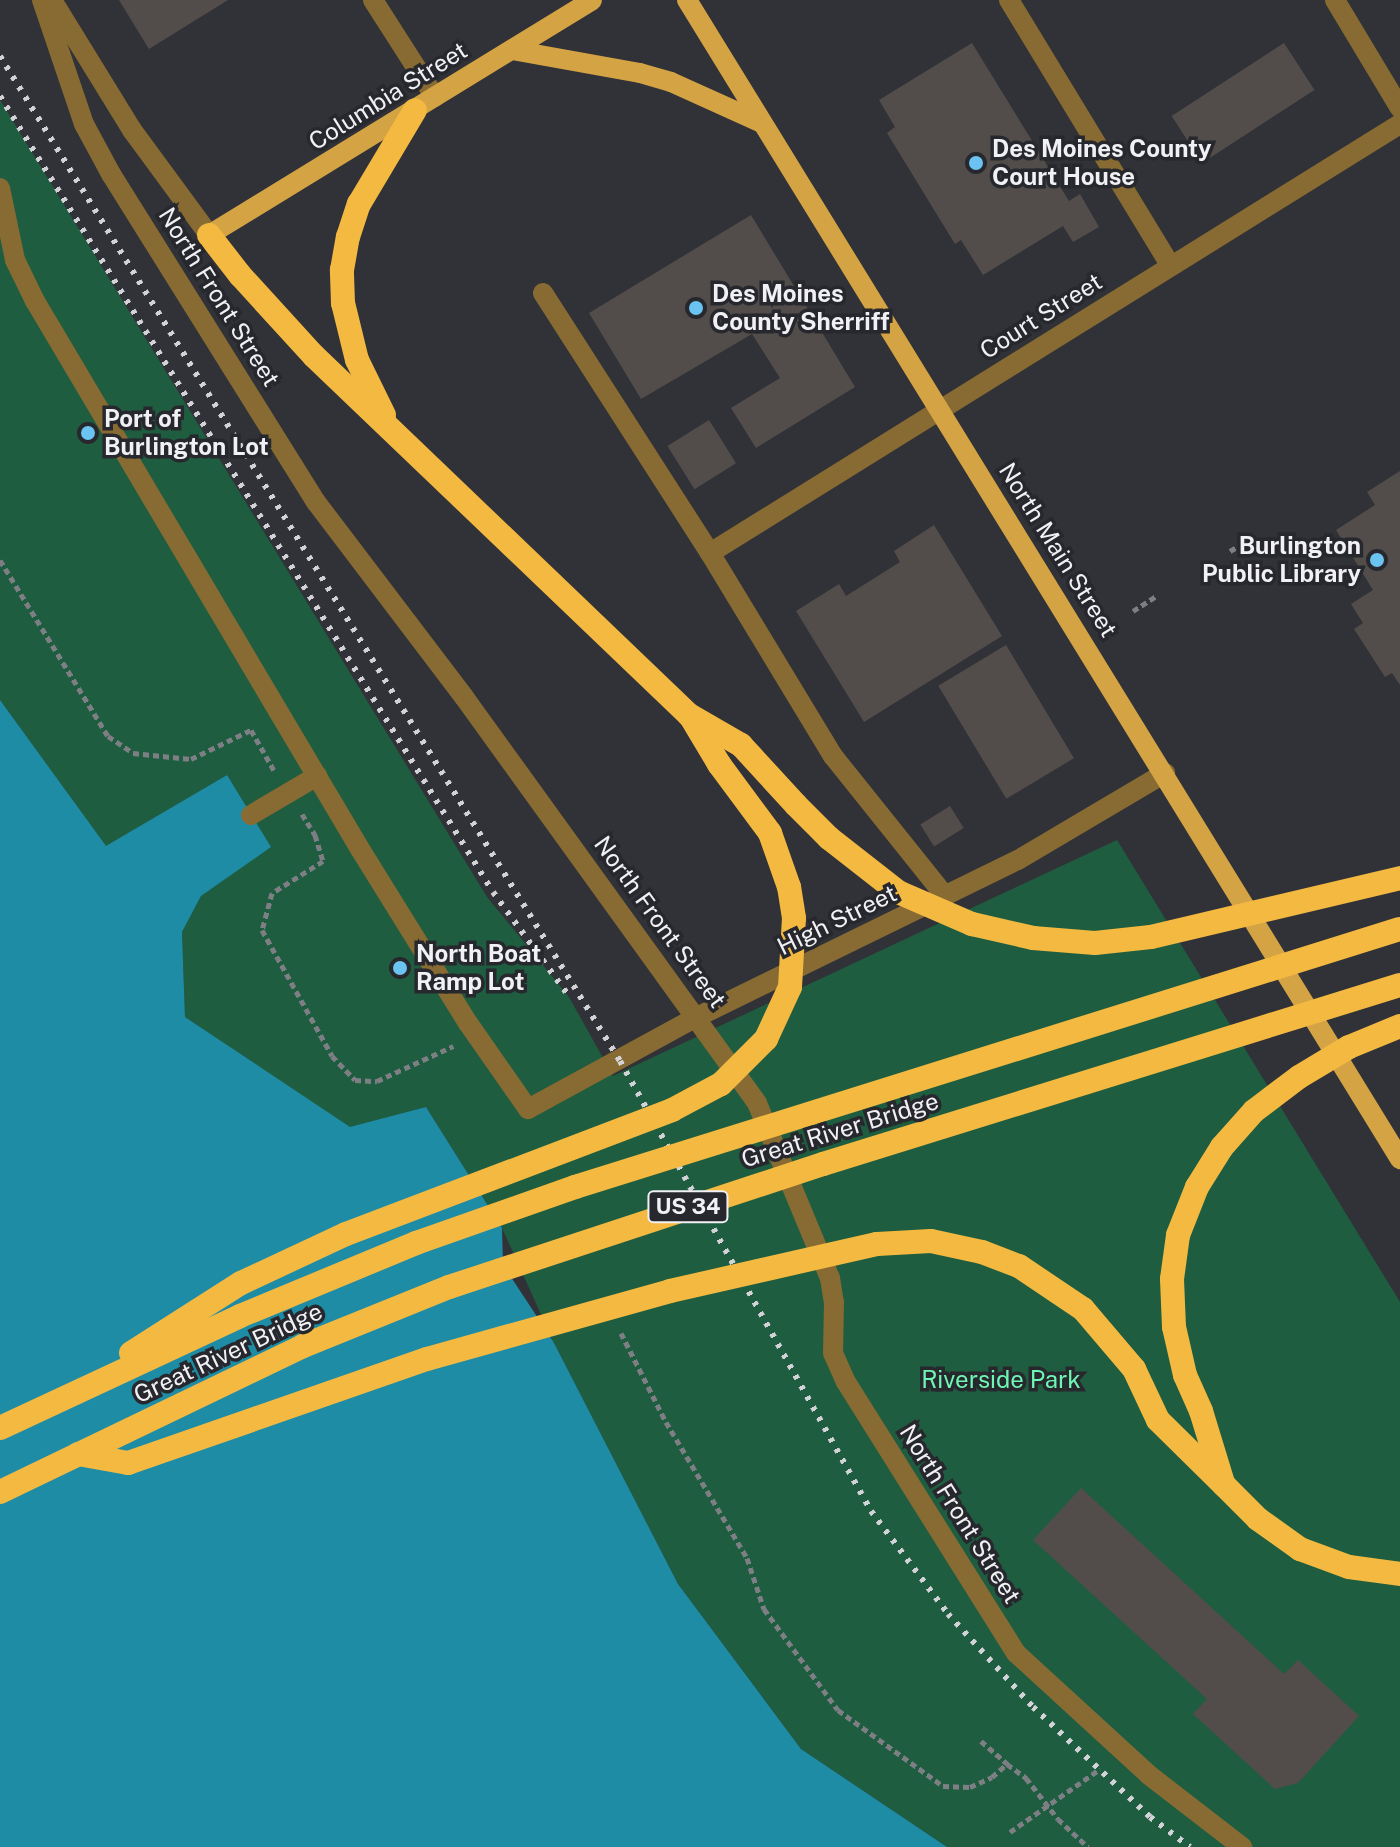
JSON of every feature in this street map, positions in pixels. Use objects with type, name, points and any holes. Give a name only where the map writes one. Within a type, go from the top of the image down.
[{"type":"highway","points":[[392,431],[357,360],[343,303],[342,270],[348,237],[359,204],[425,104]]},
{"type":"highway","points":[[209,235],[272,312],[689,715],[741,745],[829,838],[898,892],[972,924],[1033,938],[1095,943],[1151,937],[1400,878]]},
{"type":"highway","points":[[54,1402],[241,1283],[346,1234],[672,1110],[721,1084],[766,1039],[790,987],[794,918],[789,887],[770,833],[719,764],[689,715]]},
{"type":"highway","name":"Great River Bridge","points":[[0,1428],[240,1316],[416,1243],[575,1187],[1400,929]]},
{"type":"highway","name":"Great River Bridge","points":[[0,1492],[303,1346],[449,1287],[808,1169],[1400,985]]},
{"type":"highway","points":[[1224,1485],[1201,1411],[1185,1375],[1174,1327],[1172,1279],[1178,1235],[1197,1187],[1222,1147],[1254,1111],[1299,1077],[1349,1047],[1400,1026]]},
{"type":"highway","points":[[78,1454],[128,1463],[427,1359],[654,1295],[877,1244],[931,1241],[982,1252],[1019,1266],[1083,1309],[1134,1369],[1158,1420],[1258,1519],[1300,1549],[1349,1567],[1400,1574]]},
{"type":"main road","name":"Columbia Street","points":[[209,235],[592,0]]},
{"type":"main road","name":"North Main Street","points":[[687,0],[1400,1159]]},
{"type":"main road","points":[[512,50],[640,73],[671,82],[762,123]]},
{"type":"street","name":"North Front Street","points":[[42,0],[84,124],[111,174],[316,502],[464,697],[757,1103],[830,1278],[834,1302],[833,1353],[846,1382],[1016,1653],[1123,1752],[1242,1847]]},
{"type":"street","name":"North Front Street","points":[[52,0],[132,130],[209,235]]},
{"type":"street","points":[[373,0],[425,104]]},
{"type":"street","points":[[1009,0],[1171,266]]},
{"type":"street","points":[[1335,0],[1400,108]]},
{"type":"street","name":"Court Street","points":[[710,553],[1400,124]]},
{"type":"street","points":[[0,188],[15,260],[35,301],[317,776],[251,815]]},
{"type":"street","points":[[543,293],[710,553],[833,756],[945,896]]},
{"type":"street","name":"High Street","points":[[317,776],[468,1023],[528,1109],[697,1017],[1018,860],[1165,773]]},
{"type":"path","points":[[1230,551],[1254,537]]},
{"type":"path","points":[[1133,611],[1156,596]]},
{"type":"path","points":[[981,1741],[1007,1764]]},
{"type":"path","points":[[1010,1832],[1123,1752]]},
{"type":"green space","name":"Riverside Park","points":[[0,100],[487,897],[569,997],[613,1076],[1117,840],[1400,1302],[1400,1847],[947,1847],[801,1749],[678,1584],[553,1341],[502,1228],[426,1107],[350,1128],[185,1017],[182,932],[201,896],[270,847],[227,775],[106,847],[0,700]]},
{"type":"water","points":[[0,700],[106,846],[227,775],[271,847],[201,896],[182,932],[185,1017],[350,1127],[426,1107],[502,1228],[503,1265],[553,1341],[678,1584],[801,1749],[947,1847],[0,1847]]},
{"type":"building","points":[[119,0],[228,0],[149,49]]},
{"type":"building","name":"Des Moines County Court House","points":[[972,43],[1069,201],[1080,194],[1099,227],[1073,242],[1063,226],[983,275],[961,240],[955,244],[887,133],[895,127],[879,100]]},
{"type":"building","points":[[1284,43],[1314,90],[1202,163],[1172,116]]},
{"type":"building","name":"Des Moines County Sherriff","points":[[751,215],[855,387],[756,448],[731,408],[780,378],[752,334],[641,399],[589,313]]},
{"type":"building","points":[[709,420],[736,463],[694,489],[667,446]]},
{"type":"building","name":"Burlington Public Library","points":[[1400,471],[1400,685],[1392,673],[1385,677],[1354,629],[1363,623],[1351,604],[1373,590],[1336,530],[1375,505],[1367,492]]},
{"type":"building","points":[[934,525],[1002,636],[864,722],[796,611],[839,584],[846,596],[900,562],[894,551]]},
{"type":"building","points":[[1006,645],[1074,758],[1006,799],[938,686]]},
{"type":"building","points":[[950,806],[964,828],[934,847],[920,825]]},
{"type":"building","points":[[1081,1488],[1284,1674],[1298,1660],[1359,1716],[1298,1783],[1275,1789],[1193,1714],[1207,1699],[1033,1540]]},
{"type":"railway","points":[[0,56],[620,1061],[871,1511],[948,1614],[1033,1707],[1150,1817],[1190,1847]]},
{"type":"railway","points":[[0,96],[493,892],[568,995]]},
{"type":"place","name":"Des Moines County Court House","points":[[976,163]]},
{"type":"place","name":"Des Moines County Sherriff","points":[[696,308]]},
{"type":"place","name":"Port of Burlington Lot","points":[[88,433]]},
{"type":"place","name":"Burlington Public Library","points":[[1377,560]]},
{"type":"place","name":"North Boat Ramp Lot","points":[[400,968]]}]
